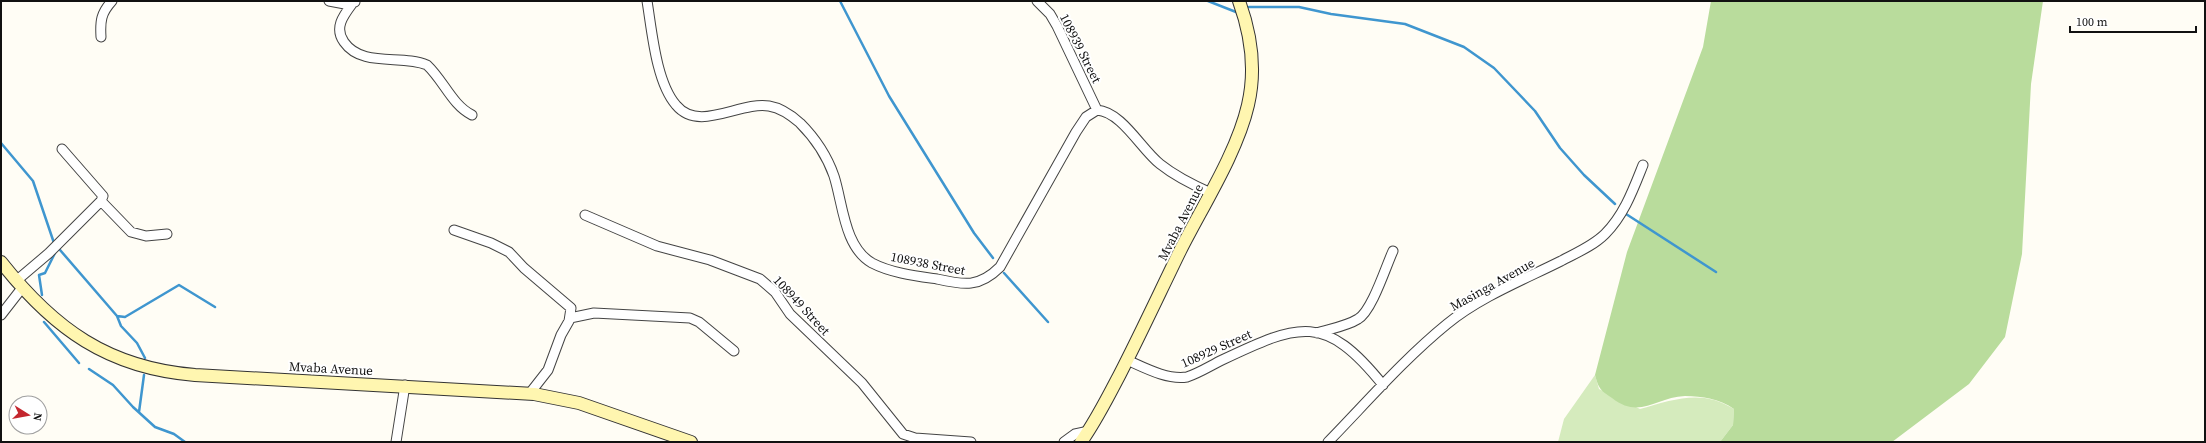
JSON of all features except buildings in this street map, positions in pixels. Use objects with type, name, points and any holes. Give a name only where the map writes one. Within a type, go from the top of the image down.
[{"type":"street","points":[[102,37],[103,10],[112,1]]},
{"type":"street","points":[[329,1],[354,2]]},
{"type":"street","name":"108938 Street","points":[[647,1],[662,75],[676,105],[682,111],[692,115],[719,114],[756,105],[780,109],[790,115],[809,132],[825,158],[834,177],[848,227],[859,251],[866,259],[877,266],[907,274],[970,284],[987,279],[1000,267],[1076,132],[1086,117],[1097,110]]},
{"type":"street","name":"108939 Street","points":[[1037,1],[1050,14],[1057,26],[1097,110]]},
{"type":"street","name":"Mvaba Avenue","points":[[1081,442],[1089,431],[1127,360],[1238,134],[1249,96],[1251,48],[1248,28],[1239,1]]},
{"type":"street","points":[[354,2],[342,18],[340,25],[341,35],[347,46],[367,57],[427,65],[457,104],[464,111],[472,115]]},
{"type":"street","points":[[1097,110],[1108,113],[1118,119],[1158,162],[1181,178],[1210,193]]},
{"type":"street","points":[[1,315],[19,284],[101,201],[103,196],[62,149]]},
{"type":"street","name":"Masinga Avenue","points":[[1328,442],[1383,385],[1448,324],[1502,290],[1585,249],[1604,235],[1619,217],[1631,196],[1643,166]]},
{"type":"street","points":[[101,201],[131,232],[146,236],[167,234]]},
{"type":"street","name":"108949 Street","points":[[585,215],[657,246],[710,260],[760,280],[775,292],[790,314],[862,383],[903,434],[914,438],[971,442]]},
{"type":"street","points":[[454,230],[491,242],[509,252],[524,268],[571,308],[570,318],[548,370],[530,393]]},
{"type":"street","name":"108929 Street","points":[[1317,333],[1355,321],[1364,314],[1375,294],[1393,251]]},
{"type":"street","name":"Mvaba Avenue","points":[[2,263],[19,284],[52,318],[88,343],[120,358],[152,368],[195,375],[405,385],[530,393],[579,403],[691,442]]},
{"type":"street","points":[[570,318],[594,313],[690,318],[699,322],[734,350]]},
{"type":"street","name":"108929 Street","points":[[1127,360],[1168,376],[1179,378],[1187,377],[1285,334],[1304,331],[1330,336],[1353,352],[1383,385]]},
{"type":"street","points":[[396,442],[405,385]]},
{"type":"street","points":[[1064,442],[1075,434],[1089,431]]},
{"type":"green space","points":[[1711,1],[2043,1],[2031,84],[2022,254],[2005,337],[1969,384],[1892,442],[1720,442],[1733,425],[1734,409],[1717,400],[1704,397],[1685,396],[1675,397],[1648,406],[1631,407],[1622,404],[1600,389],[1595,375],[1627,252],[1703,47]]},
{"type":"green space","points":[[1595,375],[1599,389],[1640,409],[1677,399],[1711,399],[1734,409],[1733,425],[1720,442],[1558,442],[1564,419]]},
{"type":"waterway","points":[[840,1],[889,96],[974,233],[993,258]]},
{"type":"waterway","points":[[1208,1],[1236,12]]},
{"type":"waterway","points":[[1249,7],[1299,7],[1331,14],[1405,24],[1464,47],[1494,68],[1535,111],[1560,148],[1584,175],[1615,204]]},
{"type":"waterway","points":[[1,143],[33,181],[54,243],[117,316],[125,317],[179,285],[215,307]]},
{"type":"waterway","points":[[1626,214],[1716,272]]},
{"type":"waterway","points":[[42,295],[39,275],[45,273],[55,253]]},
{"type":"waterway","points":[[1004,273],[1048,322]]},
{"type":"waterway","points":[[117,316],[121,326],[137,343],[145,358]]},
{"type":"waterway","points":[[44,322],[79,363]]},
{"type":"waterway","points":[[89,369],[113,385],[133,407],[155,427],[174,434],[185,442]]},
{"type":"waterway","points":[[139,412],[144,375]]}]
